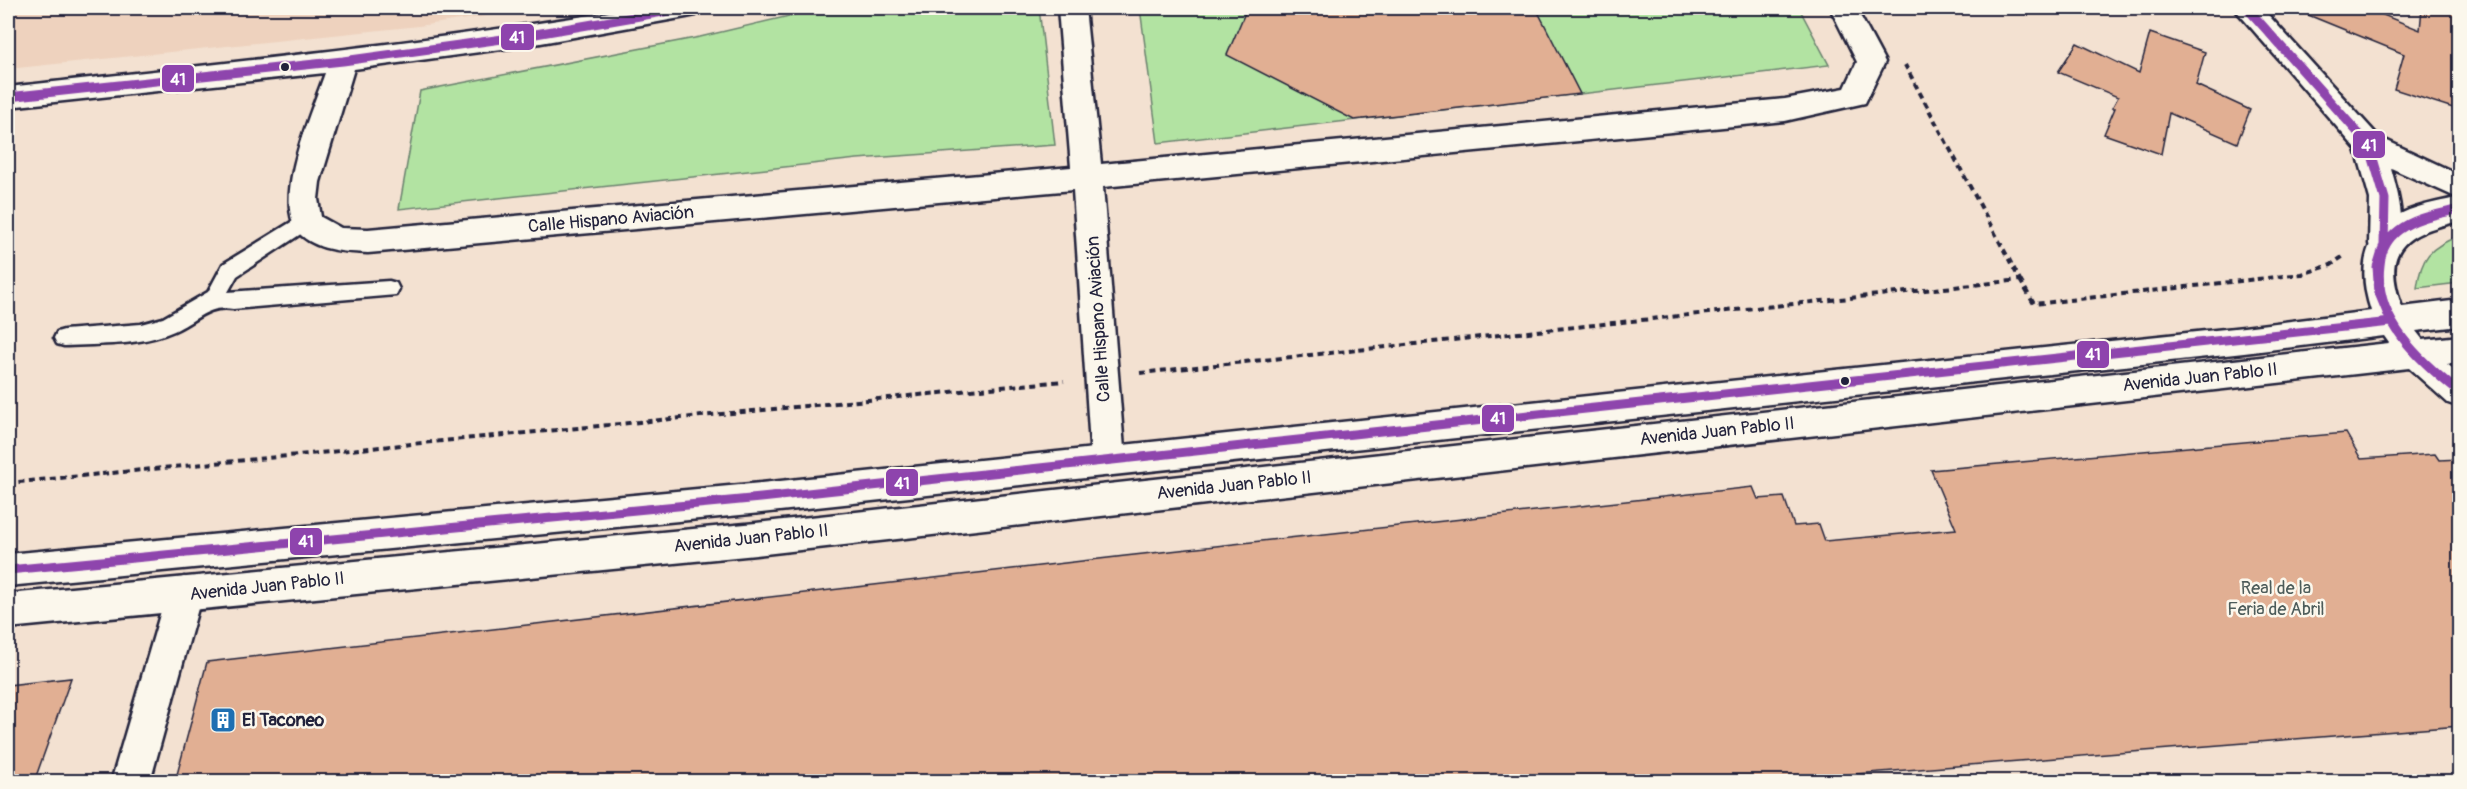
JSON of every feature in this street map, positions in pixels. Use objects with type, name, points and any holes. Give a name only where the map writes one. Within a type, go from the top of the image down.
[{"type":"main road","points":[[8,97],[343,61],[524,36],[686,8]]},
{"type":"main road","name":"Calle Hispano Aviación","points":[[1071,8],[1087,177],[1108,461]]},
{"type":"main road","points":[[1087,177],[1785,110],[1855,96],[1871,62],[1843,8]]},
{"type":"main road","points":[[2247,8],[2370,145],[2460,188]]},
{"type":"main road","points":[[306,221],[301,204],[304,182],[343,61]]},
{"type":"main road","points":[[2370,145],[2385,199],[2384,244],[2377,267],[2379,293],[2391,322],[2414,355],[2460,393]]},
{"type":"main road","name":"Calle Hispano Aviación","points":[[306,221],[326,236],[344,242],[368,241],[1087,177]]},
{"type":"main road","points":[[2384,244],[2403,224],[2432,212],[2460,209]]},
{"type":"main road","name":"Avenida Juan Pablo II","points":[[8,570],[749,499],[2460,313]]},
{"type":"main road","name":"Avenida Juan Pablo II","points":[[8,611],[756,538],[2460,349]]},
{"type":"main road","points":[[130,782],[184,594]]},
{"type":"lane","points":[[64,338],[141,332],[168,325],[215,298],[230,270],[306,221]]},
{"type":"lane","points":[[215,298],[233,301],[389,289]]},
{"type":"path","points":[[2020,280],[2034,304],[2302,274],[2331,265],[2352,249]]},
{"type":"shaded area","points":[[8,8],[541,8],[419,26],[8,69]]},
{"type":"green space","points":[[823,8],[1039,8],[1055,145],[857,159],[399,209],[420,91],[700,37]]},
{"type":"green space","points":[[1140,8],[1799,8],[1829,65],[1158,143]]},
{"type":"green space","points":[[2459,236],[2459,283],[2417,288],[2421,268],[2429,254],[2441,244]]},
{"type":"building","points":[[1247,8],[1536,8],[1580,94],[1354,120],[1227,55]]},
{"type":"building","points":[[2303,8],[2366,8],[2420,30],[2422,8],[2460,8],[2460,70],[2454,71],[2453,108],[2394,89],[2404,54],[2301,12]]},
{"type":"building","points":[[2150,33],[2205,52],[2196,85],[2250,110],[2237,143],[2169,113],[2161,154],[2104,134],[2118,97],[2058,72],[2077,43],[2139,73]]},
{"type":"building","name":"Real de la Feria de Abril","points":[[2346,433],[2361,459],[2435,454],[2439,460],[2460,459],[2460,726],[1754,782],[175,782],[207,662],[1125,556],[1753,487],[1758,499],[1784,497],[1794,526],[1819,524],[1825,541],[1956,529],[1931,470]]},
{"type":"building","points":[[71,678],[34,782],[8,782],[8,685]]},
{"type":"transit line","name":"41","points":[[8,97],[343,61],[524,36],[686,8]]},
{"type":"transit line","name":"41","points":[[2247,8],[2369,145],[2385,199],[2384,244],[2377,267],[2379,293],[2391,322]]},
{"type":"transit line","name":"41","points":[[2460,209],[2424,218],[2399,230],[2383,249],[2379,274],[2386,310],[2405,342],[2431,369],[2460,393]]},
{"type":"transit line","name":"41","points":[[8,570],[761,498],[2391,322]]},
{"type":"place","name":"El Taconeo","points":[[223,720]]}]
